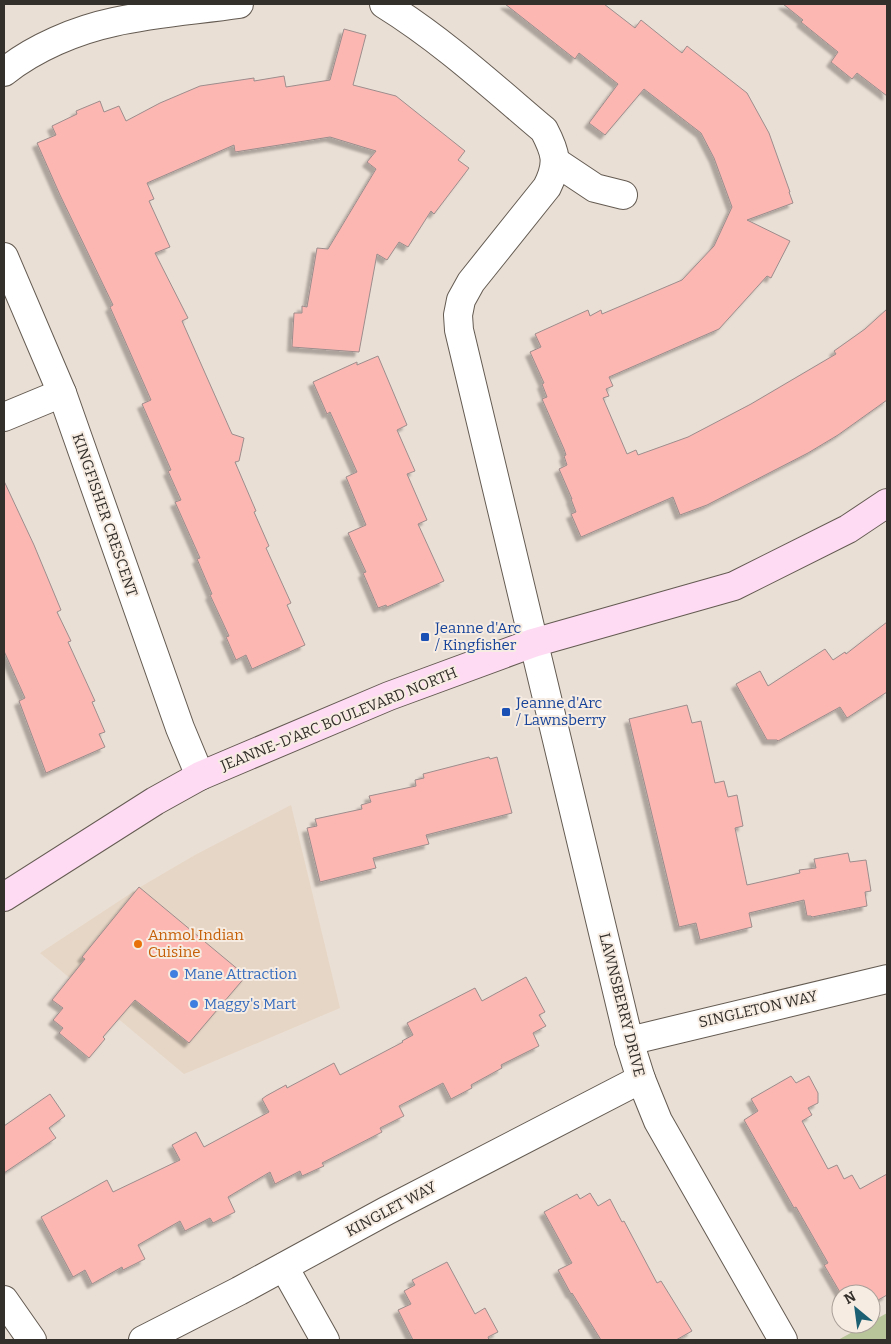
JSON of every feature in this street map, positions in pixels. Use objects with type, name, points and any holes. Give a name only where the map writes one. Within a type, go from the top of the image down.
[{"type":"main road","name":"JEANNE-D'ARC BOULEVARD NORTH","points":[[4,897],[155,800],[200,776],[389,696],[533,643],[734,586],[848,529],[887,503]]},
{"type":"street","points":[[4,72],[46,47],[79,32],[114,22],[239,4]]},
{"type":"street","points":[[384,4],[412,21],[458,57],[544,130],[552,146],[556,162],[547,187],[471,282],[461,300],[458,315],[459,330],[533,643]]},
{"type":"street","points":[[556,162],[595,188],[623,195]]},
{"type":"street","name":"KINGFISHER CRESCENT","points":[[4,257],[62,393],[180,728],[200,776]]},
{"type":"street","points":[[4,417],[62,393]]},
{"type":"street","name":"LAWNSBERRY DRIVE","points":[[533,643],[630,1041],[641,1079],[658,1121],[782,1340]]},
{"type":"street","name":"SINGLETON WAY","points":[[630,1041],[887,978]]},
{"type":"street","name":"KINGLET WAY","points":[[143,1340],[641,1079]]},
{"type":"street","points":[[284,1267],[325,1340]]},
{"type":"street","points":[[4,1300],[32,1340]]},
{"type":"shaded area","points":[[291,805],[340,1008],[184,1074],[40,953],[142,886],[195,855]]},
{"type":"green space","points":[[887,1313],[887,1340],[838,1340],[849,1334],[881,1334],[881,1316]]},
{"type":"building","points":[[505,4],[604,4],[635,28],[641,20],[682,53],[687,46],[747,93],[769,133],[793,203],[747,220],[790,241],[771,278],[767,276],[719,329],[609,377],[613,386],[606,389],[609,396],[603,398],[627,454],[636,450],[638,455],[688,437],[751,404],[836,354],[834,351],[865,329],[887,309],[887,400],[838,435],[808,453],[707,505],[680,515],[673,497],[581,537],[571,514],[576,512],[572,499],[559,469],[567,465],[564,456],[566,455],[542,399],[547,397],[542,384],[544,383],[530,352],[541,347],[535,334],[588,310],[590,316],[601,310],[602,314],[682,280],[714,246],[732,207],[714,158],[701,133],[644,89],[605,135],[589,123],[618,84],[579,53],[575,59]]},
{"type":"building","points":[[783,4],[887,4],[887,96],[857,73],[852,79],[831,62],[838,52],[801,22],[803,20]]},
{"type":"building","points":[[344,29],[366,35],[353,85],[396,96],[465,151],[458,160],[469,168],[434,214],[431,211],[408,247],[399,242],[387,260],[377,254],[359,352],[292,347],[294,313],[302,313],[302,306],[307,307],[317,248],[328,249],[376,169],[367,162],[376,151],[330,137],[235,152],[234,145],[147,183],[154,199],[149,201],[170,247],[155,253],[188,318],[182,321],[232,434],[244,438],[239,461],[235,462],[269,546],[266,548],[291,603],[287,605],[305,645],[252,669],[246,655],[236,660],[226,637],[229,636],[210,595],[212,594],[197,559],[200,558],[175,502],[181,500],[168,471],[171,470],[142,404],[151,400],[110,307],[113,305],[37,143],[56,135],[52,126],[77,114],[76,111],[100,101],[104,112],[119,106],[126,121],[160,103],[200,86],[254,78],[254,81],[284,76],[286,87],[330,80]]},
{"type":"building","points":[[378,356],[407,425],[397,430],[415,471],[407,474],[427,520],[418,524],[444,581],[387,607],[386,605],[378,608],[363,573],[366,572],[348,533],[366,525],[346,477],[357,472],[330,412],[327,414],[313,382],[357,362],[357,365]]},
{"type":"building","points":[[4,481],[34,545],[61,610],[57,612],[71,641],[68,642],[95,701],[92,702],[105,732],[99,734],[105,747],[46,773],[19,701],[25,698],[4,651]]},
{"type":"building","points":[[887,622],[887,692],[847,718],[840,707],[778,741],[767,740],[736,684],[760,671],[768,686],[825,649],[833,660],[845,652],[846,654]]},
{"type":"building","points":[[687,705],[692,723],[701,721],[715,783],[724,781],[728,797],[737,795],[743,826],[735,828],[747,885],[800,873],[799,870],[816,868],[814,859],[848,853],[850,862],[866,860],[871,891],[865,892],[867,906],[812,917],[807,916],[804,900],[749,913],[752,927],[700,940],[696,923],[679,927],[629,719]]},
{"type":"building","points":[[489,757],[490,759],[497,757],[512,813],[426,835],[429,844],[373,858],[376,868],[320,882],[307,828],[317,826],[315,819],[362,809],[361,805],[371,802],[369,796],[416,786],[415,780],[424,778],[423,774]]},
{"type":"building","points":[[139,887],[246,976],[189,1043],[135,1000],[103,1037],[105,1039],[89,1058],[59,1033],[63,1028],[53,1020],[63,1008],[52,1000],[85,959],[82,957]]},
{"type":"building","points":[[526,977],[545,1012],[539,1015],[546,1026],[533,1033],[539,1046],[501,1065],[502,1068],[471,1085],[472,1088],[451,1099],[443,1083],[399,1106],[404,1116],[380,1128],[382,1132],[322,1163],[324,1166],[302,1176],[300,1171],[275,1184],[270,1172],[228,1197],[235,1212],[213,1223],[210,1218],[185,1231],[180,1221],[138,1245],[145,1259],[123,1270],[122,1267],[92,1284],[85,1270],[73,1277],[41,1217],[107,1180],[113,1192],[180,1160],[172,1145],[196,1132],[204,1147],[269,1112],[262,1099],[266,1096],[286,1085],[287,1088],[334,1063],[340,1075],[413,1035],[407,1023],[475,988],[482,1001]]},
{"type":"building","points":[[791,1076],[796,1083],[809,1076],[818,1093],[818,1103],[808,1108],[812,1115],[802,1121],[828,1169],[837,1165],[844,1179],[852,1175],[860,1189],[887,1174],[887,1295],[881,1298],[881,1284],[835,1284],[824,1265],[828,1263],[744,1120],[758,1111],[751,1099]]},
{"type":"building","points":[[50,1094],[65,1116],[49,1128],[56,1138],[4,1173],[4,1126]]},
{"type":"building","points":[[590,1193],[598,1206],[610,1199],[657,1283],[661,1281],[692,1331],[676,1340],[601,1340],[558,1270],[572,1263],[544,1212],[577,1194],[580,1199]]},
{"type":"building","points":[[447,1262],[475,1314],[485,1308],[498,1332],[488,1337],[489,1340],[413,1340],[398,1310],[411,1304],[404,1291],[415,1285],[412,1280]]},
{"type":"place","name":"Jeanne d'Arc / Kingfisher","points":[[425,637]]},
{"type":"place","name":"Jeanne d'Arc / Lawnsberry","points":[[506,712]]},
{"type":"place","name":"Anmol Indian Cuisine","points":[[138,944]]},
{"type":"place","name":"Mane Attraction","points":[[174,974]]},
{"type":"place","name":"Maggy's Mart","points":[[194,1004]]}]
